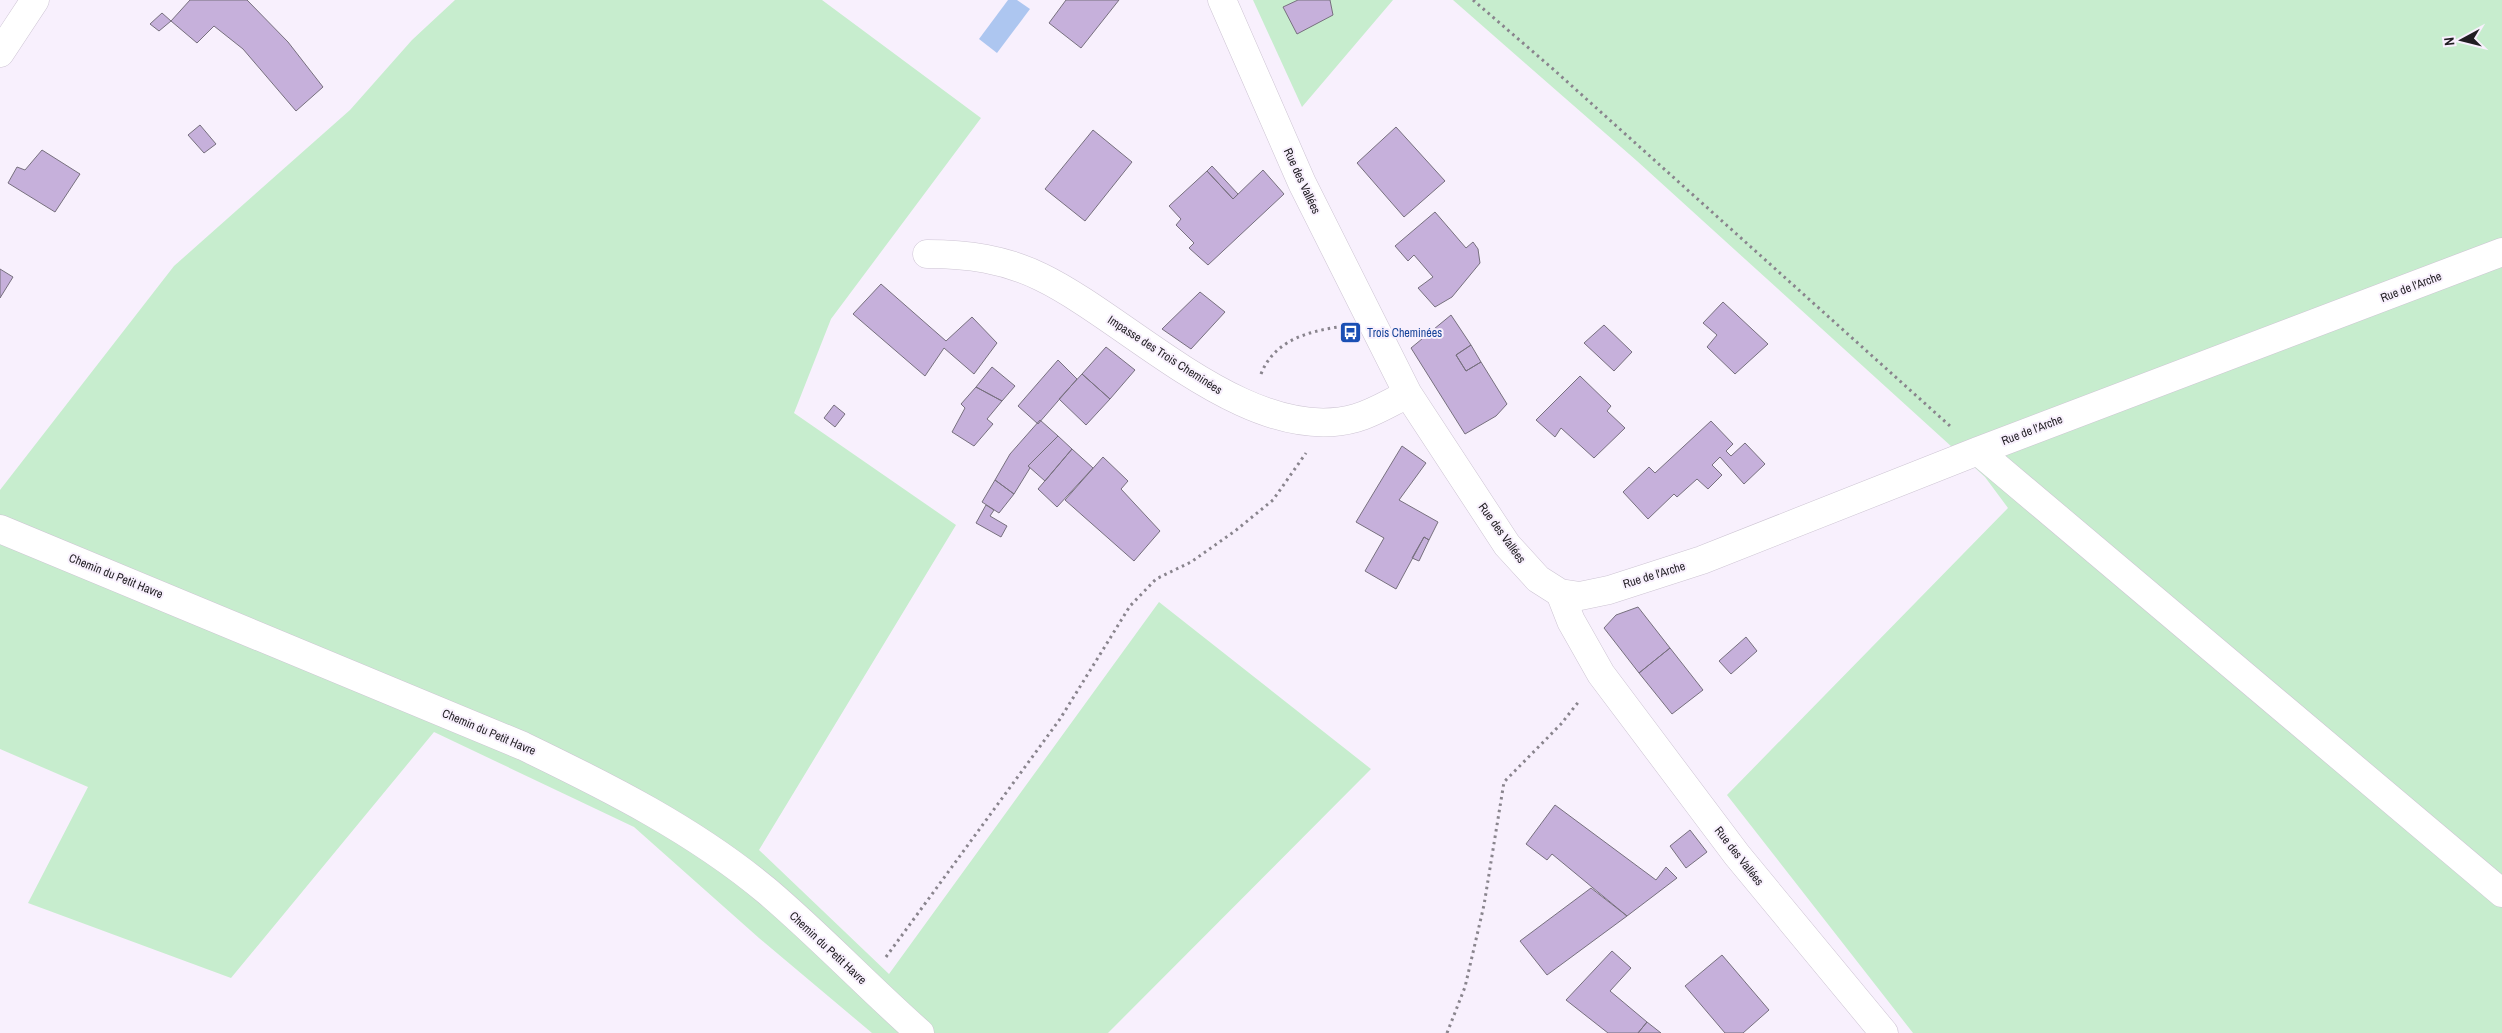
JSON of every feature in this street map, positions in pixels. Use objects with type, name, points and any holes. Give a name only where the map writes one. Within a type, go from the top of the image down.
[{"type":"street","points":[[0,54],[35,0]]},
{"type":"street","name":"Rue des Vallées","points":[[1222,0],[1302,183],[1408,394],[1507,545],[1538,579],[1560,594],[1571,621],[1601,674],[1737,855],[1884,1033]]},
{"type":"street","name":"Rue de l'Arche","points":[[1560,594],[1580,596],[1610,590],[1702,560],[1978,451],[2502,252]]},
{"type":"street","name":"Impasse des Trois Cheminées","points":[[927,254],[963,254],[994,259],[1041,277],[1098,311],[1170,361],[1229,397],[1287,418],[1314,421],[1356,418],[1408,394]]},
{"type":"street","points":[[1978,451],[2502,893]]},
{"type":"street","name":"Chemin du Petit Havre","points":[[0,529],[514,742],[604,785],[679,827],[766,891],[920,1033]]},
{"type":"path","points":[[1473,0],[1553,69],[1978,451]]},
{"type":"path","points":[[1251,405],[1262,371],[1282,344],[1316,330],[1371,321]]},
{"type":"path","points":[[866,983],[1060,718],[1130,606],[1156,580],[1191,562],[1235,531],[1273,500],[1310,448],[1314,421]]},
{"type":"path","points":[[1448,1033],[1465,987],[1484,906],[1504,782],[1561,724],[1601,674]]},
{"type":"green space","points":[[455,0],[822,0],[981,118],[831,319],[794,413],[956,525],[759,850],[889,974],[1159,602],[1371,769],[1108,1033],[872,1033],[759,938],[634,827],[434,732],[231,978],[28,903],[88,787],[0,749],[0,490],[174,266],[350,110],[412,40]]},
{"type":"green space","points":[[1253,0],[1393,0],[1302,107]]},
{"type":"green space","points":[[1453,0],[2502,0],[2502,1033],[1913,1033],[1727,795],[2008,508],[1985,477],[1637,161]]},
{"type":"water","points":[[1008,0],[1017,0],[1030,9],[997,53],[979,39]]},
{"type":"building","points":[[190,0],[247,0],[288,42],[323,87],[296,111],[243,49],[214,26],[197,43],[171,21]]},
{"type":"building","points":[[1066,0],[1119,0],[1081,48],[1049,23]]},
{"type":"building","points":[[1298,0],[1330,0],[1333,15],[1297,34],[1283,7]]},
{"type":"building","points":[[162,13],[171,21],[159,31],[150,24]]},
{"type":"building","points":[[200,125],[216,144],[204,153],[188,135]]},
{"type":"building","points":[[1396,127],[1445,181],[1404,217],[1357,163]]},
{"type":"building","points":[[1093,130],[1132,162],[1085,221],[1045,189]]},
{"type":"building","points":[[42,150],[80,174],[55,212],[8,183],[17,167],[25,170]]},
{"type":"building","points":[[1212,166],[1238,194],[1233,199],[1207,171]]},
{"type":"building","points":[[1263,170],[1284,194],[1208,265],[1189,248],[1194,243],[1176,225],[1181,219],[1169,206],[1207,171],[1233,199]]},
{"type":"building","points":[[1435,212],[1466,248],[1473,242],[1478,249],[1480,263],[1452,297],[1435,307],[1418,288],[1433,277],[1414,255],[1408,261],[1395,246]]},
{"type":"building","points":[[0,269],[13,277],[0,298]]},
{"type":"building","points":[[881,284],[946,341],[972,317],[997,343],[974,374],[944,348],[925,376],[853,314]]},
{"type":"building","points":[[1200,292],[1225,312],[1191,349],[1162,329]]},
{"type":"building","points":[[1723,302],[1768,344],[1735,374],[1707,347],[1717,335],[1703,323]]},
{"type":"building","points":[[1451,315],[1471,345],[1456,355],[1466,371],[1481,362],[1507,404],[1496,416],[1465,434],[1411,348]]},
{"type":"building","points":[[1604,325],[1632,352],[1614,371],[1584,343]]},
{"type":"building","points":[[1471,345],[1481,362],[1466,371],[1456,355]]},
{"type":"building","points":[[1106,347],[1135,370],[1110,399],[1082,374]]},
{"type":"building","points":[[1058,360],[1077,379],[1038,424],[1018,406]]},
{"type":"building","points":[[992,367],[1015,386],[1002,401],[976,387]]},
{"type":"building","points":[[1082,374],[1110,399],[1086,425],[1059,399]]},
{"type":"building","points":[[1580,376],[1611,406],[1607,411],[1625,428],[1594,458],[1561,428],[1555,437],[1536,420]]},
{"type":"building","points":[[976,387],[1002,401],[987,419],[993,424],[974,446],[952,432],[965,408],[961,404]]},
{"type":"building","points":[[834,405],[845,414],[835,427],[824,418]]},
{"type":"building","points":[[1040,420],[1058,436],[1028,466],[1030,468],[1014,494],[995,480],[1010,454]]},
{"type":"building","points":[[1711,421],[1733,444],[1726,451],[1731,456],[1745,443],[1765,464],[1744,484],[1720,457],[1712,465],[1722,475],[1708,489],[1697,479],[1677,497],[1674,494],[1648,519],[1623,492],[1649,467],[1655,473]]},
{"type":"building","points":[[1058,436],[1072,449],[1045,481],[1028,466]]},
{"type":"building","points":[[1402,446],[1426,463],[1399,500],[1438,522],[1429,540],[1424,537],[1396,589],[1365,571],[1384,538],[1356,522]]},
{"type":"building","points":[[1072,449],[1093,468],[1057,507],[1038,489]]},
{"type":"building","points":[[1103,457],[1128,481],[1121,489],[1160,531],[1134,561],[1065,500]]},
{"type":"building","points":[[995,480],[1014,494],[999,513],[982,502]]},
{"type":"building","points":[[986,505],[994,510],[990,516],[1007,526],[1001,537],[976,523]]},
{"type":"building","points":[[1424,537],[1429,540],[1419,561],[1412,558]]},
{"type":"building","points":[[1638,607],[1670,648],[1639,673],[1604,628],[1616,615]]},
{"type":"building","points":[[1746,637],[1757,651],[1731,674],[1719,661]]},
{"type":"building","points":[[1670,648],[1703,690],[1672,714],[1639,673]]},
{"type":"building","points":[[1555,805],[1656,880],[1666,867],[1677,878],[1627,916],[1552,854],[1547,860],[1526,844]]},
{"type":"building","points":[[1690,830],[1707,852],[1686,868],[1670,846]]},
{"type":"building","points":[[1591,888],[1627,916],[1547,975],[1520,941]]},
{"type":"building","points":[[1612,951],[1631,968],[1610,991],[1647,1022],[1638,1033],[1608,1033],[1566,1000]]},
{"type":"building","points":[[1722,955],[1769,1010],[1743,1033],[1725,1033],[1685,986]]},
{"type":"building","points":[[1647,1022],[1661,1033],[1638,1033]]},
{"type":"place","name":"Trois Cheminées","points":[[1351,333]]}]
